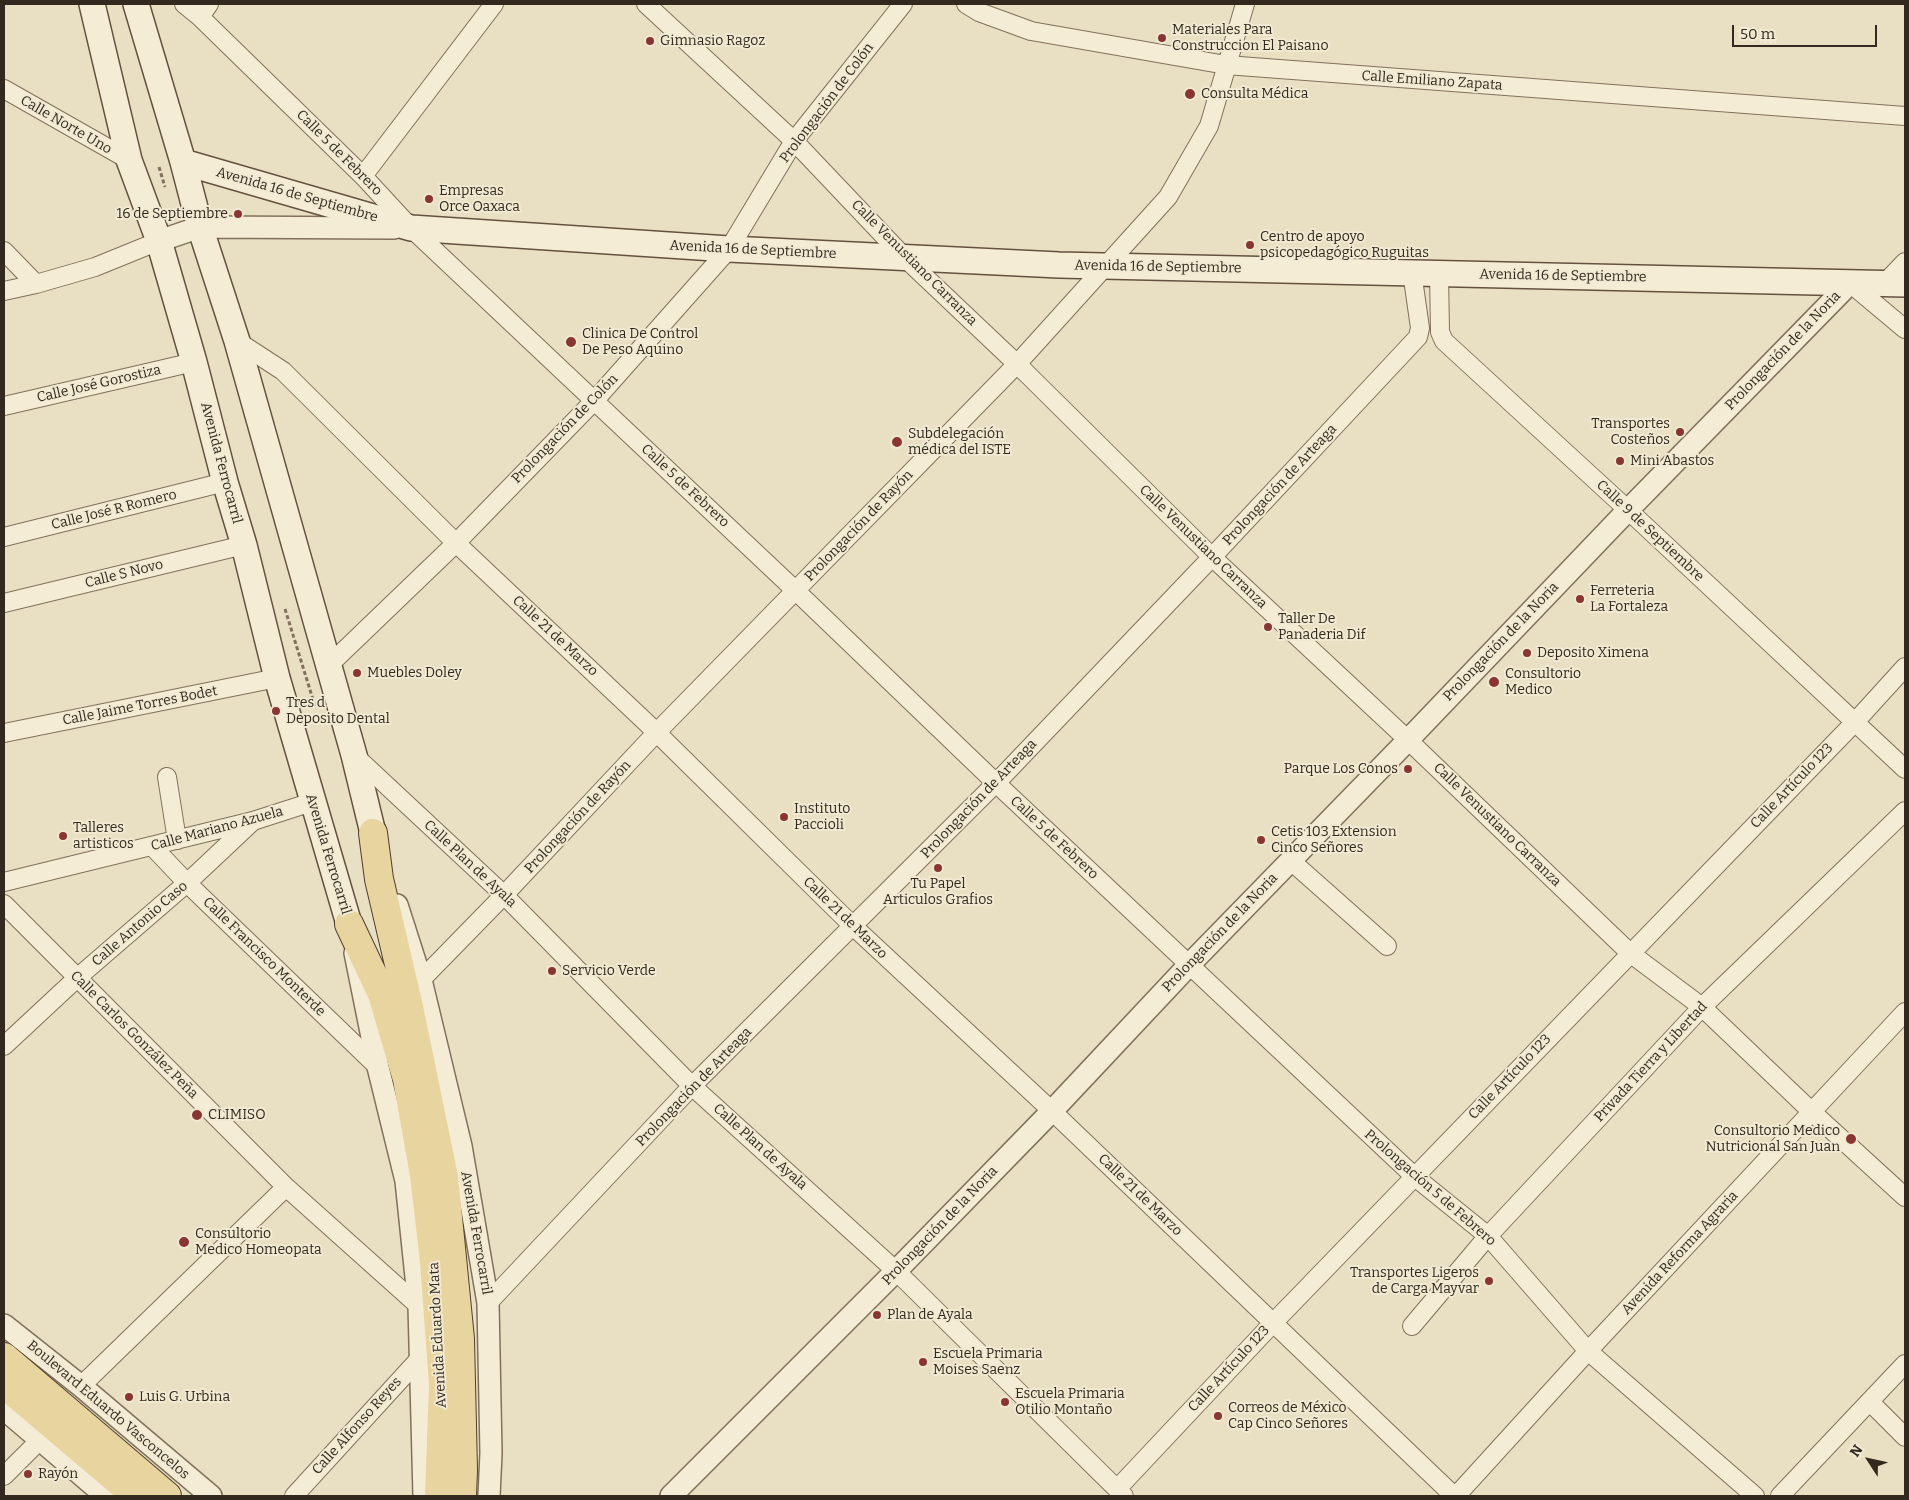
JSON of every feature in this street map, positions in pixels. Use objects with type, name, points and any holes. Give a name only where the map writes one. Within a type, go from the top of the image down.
[{"type":"main road","name":"Avenida Ferrocarril","points":[[92,4],[129,160],[160,241],[194,362],[224,482],[244,544],[277,678],[312,802],[349,924],[382,994],[434,1176]]},
{"type":"main road","name":"Avenida Ferrocarril","points":[[136,4],[183,162],[200,227],[237,341],[354,754],[373,833],[378,879],[409,1007],[434,1176]]},
{"type":"main road","name":"Avenida 16 de Septiembre","points":[[183,162],[412,228],[729,249],[1108,266],[1895,283]]},
{"type":"main road","name":"Avenida Eduardo Mata","points":[[434,1176],[434,1261],[443,1386],[439,1496]]},
{"type":"main road","name":"Avenida Eduardo Mata","points":[[434,1176],[460,1340],[462,1496]]},
{"type":"main road","points":[[4,1357],[167,1496]]},
{"type":"main road","points":[[4,1384],[136,1496]]},
{"type":"street","name":"Calle 5 de Febrero","points":[[184,4],[205,10],[412,228],[1189,965]]},
{"type":"street","points":[[363,176],[494,4]]},
{"type":"street","name":"Calle Venustiano Carranza","points":[[646,4],[794,141],[906,258],[1017,364],[1212,557],[1408,740],[1630,953],[1702,1007],[1905,1197]]},
{"type":"street","name":"Prolongación de Colón","points":[[328,666],[456,543],[595,400],[729,249],[794,141],[903,4]]},
{"type":"street","name":"Calle Emiliano Zapata","points":[[966,4],[979,12],[1031,30],[1226,65],[1905,116]]},
{"type":"street","name":"Prolongación de Rayón","points":[[421,980],[504,895],[657,732],[1017,364],[1108,266],[1168,197],[1209,126],[1244,4]]},
{"type":"street","name":"Calle Norte Uno","points":[[4,90],[129,160]]},
{"type":"street","name":"Avenida 16 de Septiembre","points":[[160,241],[200,227],[412,228]]},
{"type":"street","points":[[4,292],[94,266],[160,241]]},
{"type":"street","points":[[4,251],[36,284]]},
{"type":"street","points":[[1895,283],[1905,262]]},
{"type":"street","name":"Prolongación de Arteaga","points":[[488,1303],[692,1086],[854,927],[996,783],[1212,557],[1418,337],[1420,328],[1412,272]]},
{"type":"street","name":"Calle 9 de Septiembre","points":[[1439,273],[1440,332],[1444,341],[1905,769]]},
{"type":"street","points":[[1850,283],[1905,329]]},
{"type":"street","name":"Prolongación de la Noria","points":[[671,1496],[896,1271],[1052,1111],[1290,860],[1850,283]]},
{"type":"street","name":"Calle 21 de Marzo","points":[[237,341],[283,371],[456,543],[657,732],[854,927],[1052,1111],[1455,1496]]},
{"type":"street","name":"Calle José Gorostiza","points":[[4,406],[194,362]]},
{"type":"street","name":"Calle José R Romero","points":[[4,537],[224,482]]},
{"type":"street","name":"Calle S Novo","points":[[4,603],[244,544]]},
{"type":"street","name":"Calle Artículo 123","points":[[1121,1493],[1273,1323],[1855,722],[1905,667]]},
{"type":"street","name":"Calle Jaime Torres Bodet","points":[[4,733],[277,678]]},
{"type":"street","name":"Calle Plan de Ayala","points":[[354,754],[504,895],[692,1086],[896,1271],[1121,1493]]},
{"type":"street","points":[[167,777],[177,840]]},
{"type":"street","name":"Calle Mariano Azuela","points":[[4,882],[253,821],[312,802]]},
{"type":"street","name":"Privada Tierra y Libertad","points":[[1412,1326],[1488,1236],[1702,1007],[1905,811]]},
{"type":"street","name":"Calle Antonio Caso","points":[[4,1046],[77,978],[187,883],[253,821]]},
{"type":"street","name":"Avenida Ferrocarril","points":[[373,833],[421,980],[461,1146],[488,1303],[491,1453],[489,1496]]},
{"type":"street","name":"Calle Francisco Monterde","points":[[152,846],[187,883],[378,1067]]},
{"type":"street","points":[[1290,860],[1386,946]]},
{"type":"street","name":"Calle Carlos González Peña","points":[[4,904],[286,1187],[419,1306]]},
{"type":"street","name":"Avenida Ferrocarril","points":[[349,924],[378,1067],[406,1181],[419,1306],[424,1496]]},
{"type":"street","name":"Prolongación 5 de Febrero","points":[[1189,965],[1415,1177],[1488,1236],[1588,1351],[1755,1496]]},
{"type":"street","name":"Avenida Reforma Agraria","points":[[1455,1496],[1905,1012]]},
{"type":"street","points":[[81,1386],[286,1187]]},
{"type":"street","name":"Boulevard Eduardo Vasconcelos","points":[[4,1325],[81,1386],[211,1496]]},
{"type":"street","name":"Calle Alfonso Reyes","points":[[294,1496],[421,1357]]},
{"type":"street","points":[[1780,1496],[1905,1364]]},
{"type":"street","points":[[1870,1402],[1905,1437]]},
{"type":"street","points":[[4,1409],[106,1496]]},
{"type":"street","points":[[4,1476],[40,1440]]},
{"type":"place","name":"Materiales Para Construccion El Paisano","points":[[1162,38]]},
{"type":"place","name":"Gimnasio Ragoz","points":[[650,41]]},
{"type":"place","name":"Consulta Médica","points":[[1190,94]]},
{"type":"place","name":"Empresas Orce Oaxaca","points":[[429,199]]},
{"type":"place","name":"16 de Septiembre","points":[[238,214]]},
{"type":"place","name":"Centro de apoyo psicopedagógico Ruguitas","points":[[1250,245]]},
{"type":"place","name":"Clinica De Control De Peso Aquino","points":[[571,342]]},
{"type":"place","name":"Transportes Costeños","points":[[1680,432]]},
{"type":"place","name":"Subdelegación médica del ISTE","points":[[897,442]]},
{"type":"place","name":"Mini Abastos","points":[[1620,461]]},
{"type":"place","name":"Ferreteria La Fortaleza","points":[[1580,599]]},
{"type":"place","name":"Taller De Panaderia Dif","points":[[1268,627]]},
{"type":"place","name":"Deposito Ximena","points":[[1527,653]]},
{"type":"place","name":"Muebles Doley","points":[[357,673]]},
{"type":"place","name":"Consultorio Medico","points":[[1494,682]]},
{"type":"place","name":"Tres d Deposito Dental","points":[[276,711]]},
{"type":"place","name":"Parque Los Conos","points":[[1408,769]]},
{"type":"place","name":"Instituto Paccioli","points":[[784,817]]},
{"type":"place","name":"Talleres artisticos","points":[[63,836]]},
{"type":"place","name":"Cetis 103 Extension Cinco Señores","points":[[1261,840]]},
{"type":"place","name":"Tu Papel Articulos Grafios","points":[[938,868]]},
{"type":"place","name":"Servicio Verde","points":[[552,971]]},
{"type":"place","name":"CLIMISO","points":[[197,1115]]},
{"type":"place","name":"Consultorio Medico Nutricional San Juan","points":[[1851,1139]]},
{"type":"place","name":"Consultorio Medico Homeopata","points":[[184,1242]]},
{"type":"place","name":"Transportes Ligeros de Carga Mayvar","points":[[1489,1281]]},
{"type":"place","name":"Plan de Ayala","points":[[877,1315]]},
{"type":"place","name":"Escuela Primaria Moises Saenz","points":[[923,1362]]},
{"type":"place","name":"Luis G. Urbina","points":[[129,1397]]},
{"type":"place","name":"Escuela Primaria Otilio Montaño","points":[[1005,1402]]},
{"type":"place","name":"Correos de México Cap Cinco Señores","points":[[1218,1416]]},
{"type":"place","name":"Rayón","points":[[28,1474]]}]
